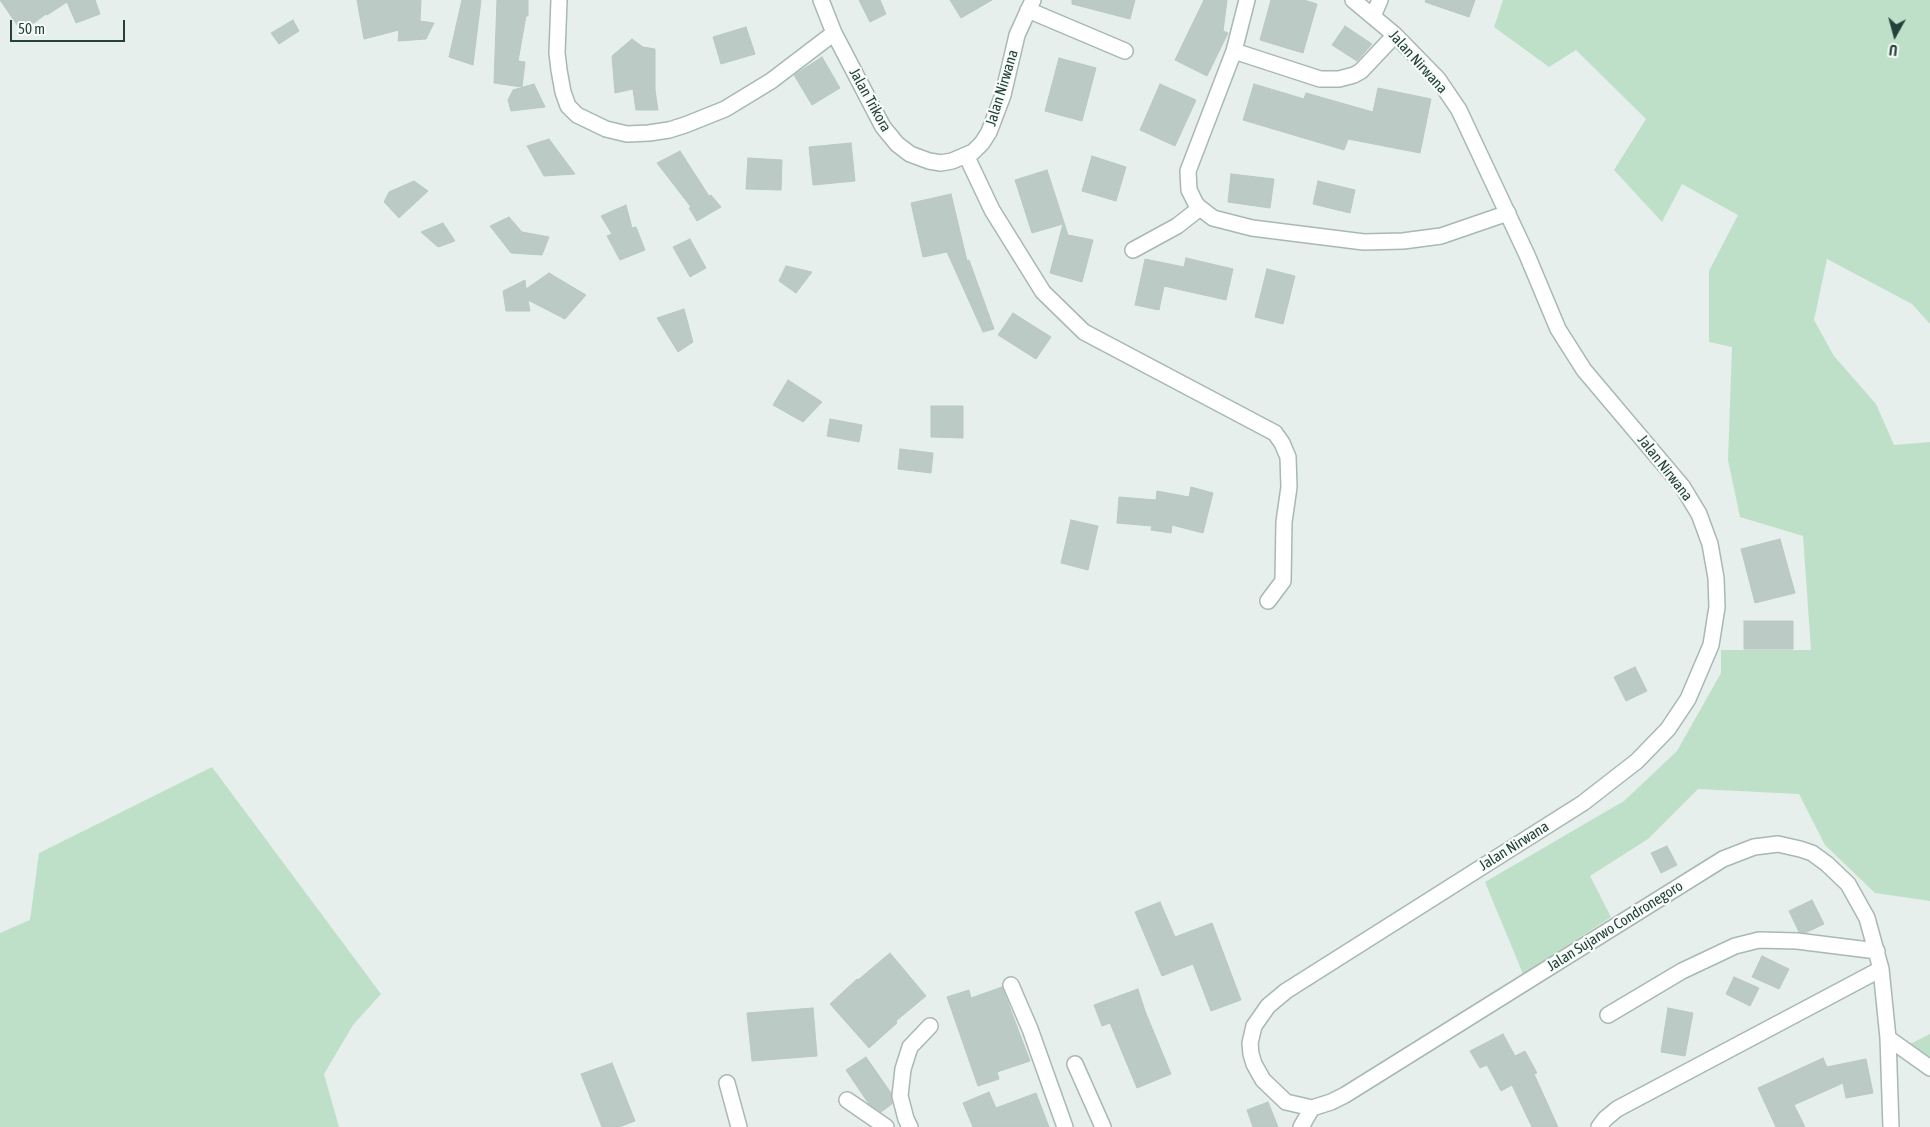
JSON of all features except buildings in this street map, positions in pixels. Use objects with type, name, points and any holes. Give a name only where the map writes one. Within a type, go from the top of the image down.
[{"type":"street","points":[[559,0],[557,53],[563,92],[568,106],[577,115],[606,129],[627,134],[669,130],[725,109],[771,81],[834,33]]},
{"type":"street","name":"Jalan Trikora","points":[[821,0],[834,33],[883,127],[897,144],[910,154],[929,161],[941,162],[959,158]]},
{"type":"street","points":[[1247,0],[1234,51],[1188,171],[1189,190],[1200,208],[1214,218],[1252,228],[1364,242],[1403,241],[1440,236],[1508,213]]},
{"type":"street","name":"Jalan Nirwana","points":[[1312,1108],[1286,1102],[1263,1080],[1251,1054],[1250,1043],[1254,1026],[1268,1006],[1286,991],[1583,803],[1638,761],[1668,729],[1688,699],[1711,645],[1717,607],[1716,578],[1710,544],[1699,514],[1682,486],[1584,370],[1558,329],[1508,213],[1459,110],[1438,79],[1396,35],[1353,0]]},
{"type":"street","points":[[1374,16],[1380,0]]},
{"type":"street","points":[[1031,5],[1124,51]]},
{"type":"street","name":"Jalan Nirwana","points":[[959,158],[973,152],[989,132],[1003,95],[1017,34],[1031,5]]},
{"type":"street","points":[[1234,51],[1320,79],[1339,79],[1361,71],[1396,35]]},
{"type":"street","points":[[959,158],[1043,292],[1084,332],[1275,433],[1282,443],[1288,457],[1289,487],[1284,522],[1283,581],[1268,601]]},
{"type":"street","points":[[1133,250],[1178,226],[1200,208]]},
{"type":"street","name":"Jalan Sujarwo Condronegoro","points":[[1312,1108],[1345,1095],[1723,859],[1754,847],[1778,844],[1800,849],[1827,864],[1848,884],[1867,918],[1881,969],[1888,1038],[1891,1127]]},
{"type":"street","points":[[1608,1015],[1682,971],[1735,946],[1759,940],[1797,941],[1877,951]]},
{"type":"street","points":[[1599,1127],[1617,1109],[1881,969]]},
{"type":"street","points":[[1011,985],[1030,1029],[1065,1127]]},
{"type":"street","points":[[910,1127],[900,1096],[903,1069],[910,1047],[930,1026]]},
{"type":"street","points":[[1888,1038],[1930,1068]]},
{"type":"street","points":[[1075,1064],[1103,1127]]},
{"type":"street","points":[[727,1083],[739,1127]]},
{"type":"street","points":[[847,1100],[886,1127]]},
{"type":"street","points":[[1300,1127],[1312,1108]]},
{"type":"green space","points":[[1503,0],[1930,0],[1930,324],[1912,304],[1827,259],[1814,320],[1834,356],[1876,404],[1894,445],[1930,442],[1930,901],[1875,893],[1825,845],[1799,794],[1698,789],[1648,839],[1590,876],[1611,917],[1523,974],[1485,882],[1624,801],[1677,751],[1721,673],[1721,650],[1811,650],[1803,536],[1740,517],[1728,460],[1732,347],[1709,342],[1709,271],[1738,215],[1682,184],[1662,222],[1614,170],[1646,119],[1576,50],[1549,67],[1494,27]]},
{"type":"green space","points":[[212,767],[381,994],[353,1025],[324,1074],[339,1127],[0,1127],[0,933],[30,920],[39,853]]},
{"type":"green space","points":[[1930,1034],[1930,1061],[1908,1045]]}]
